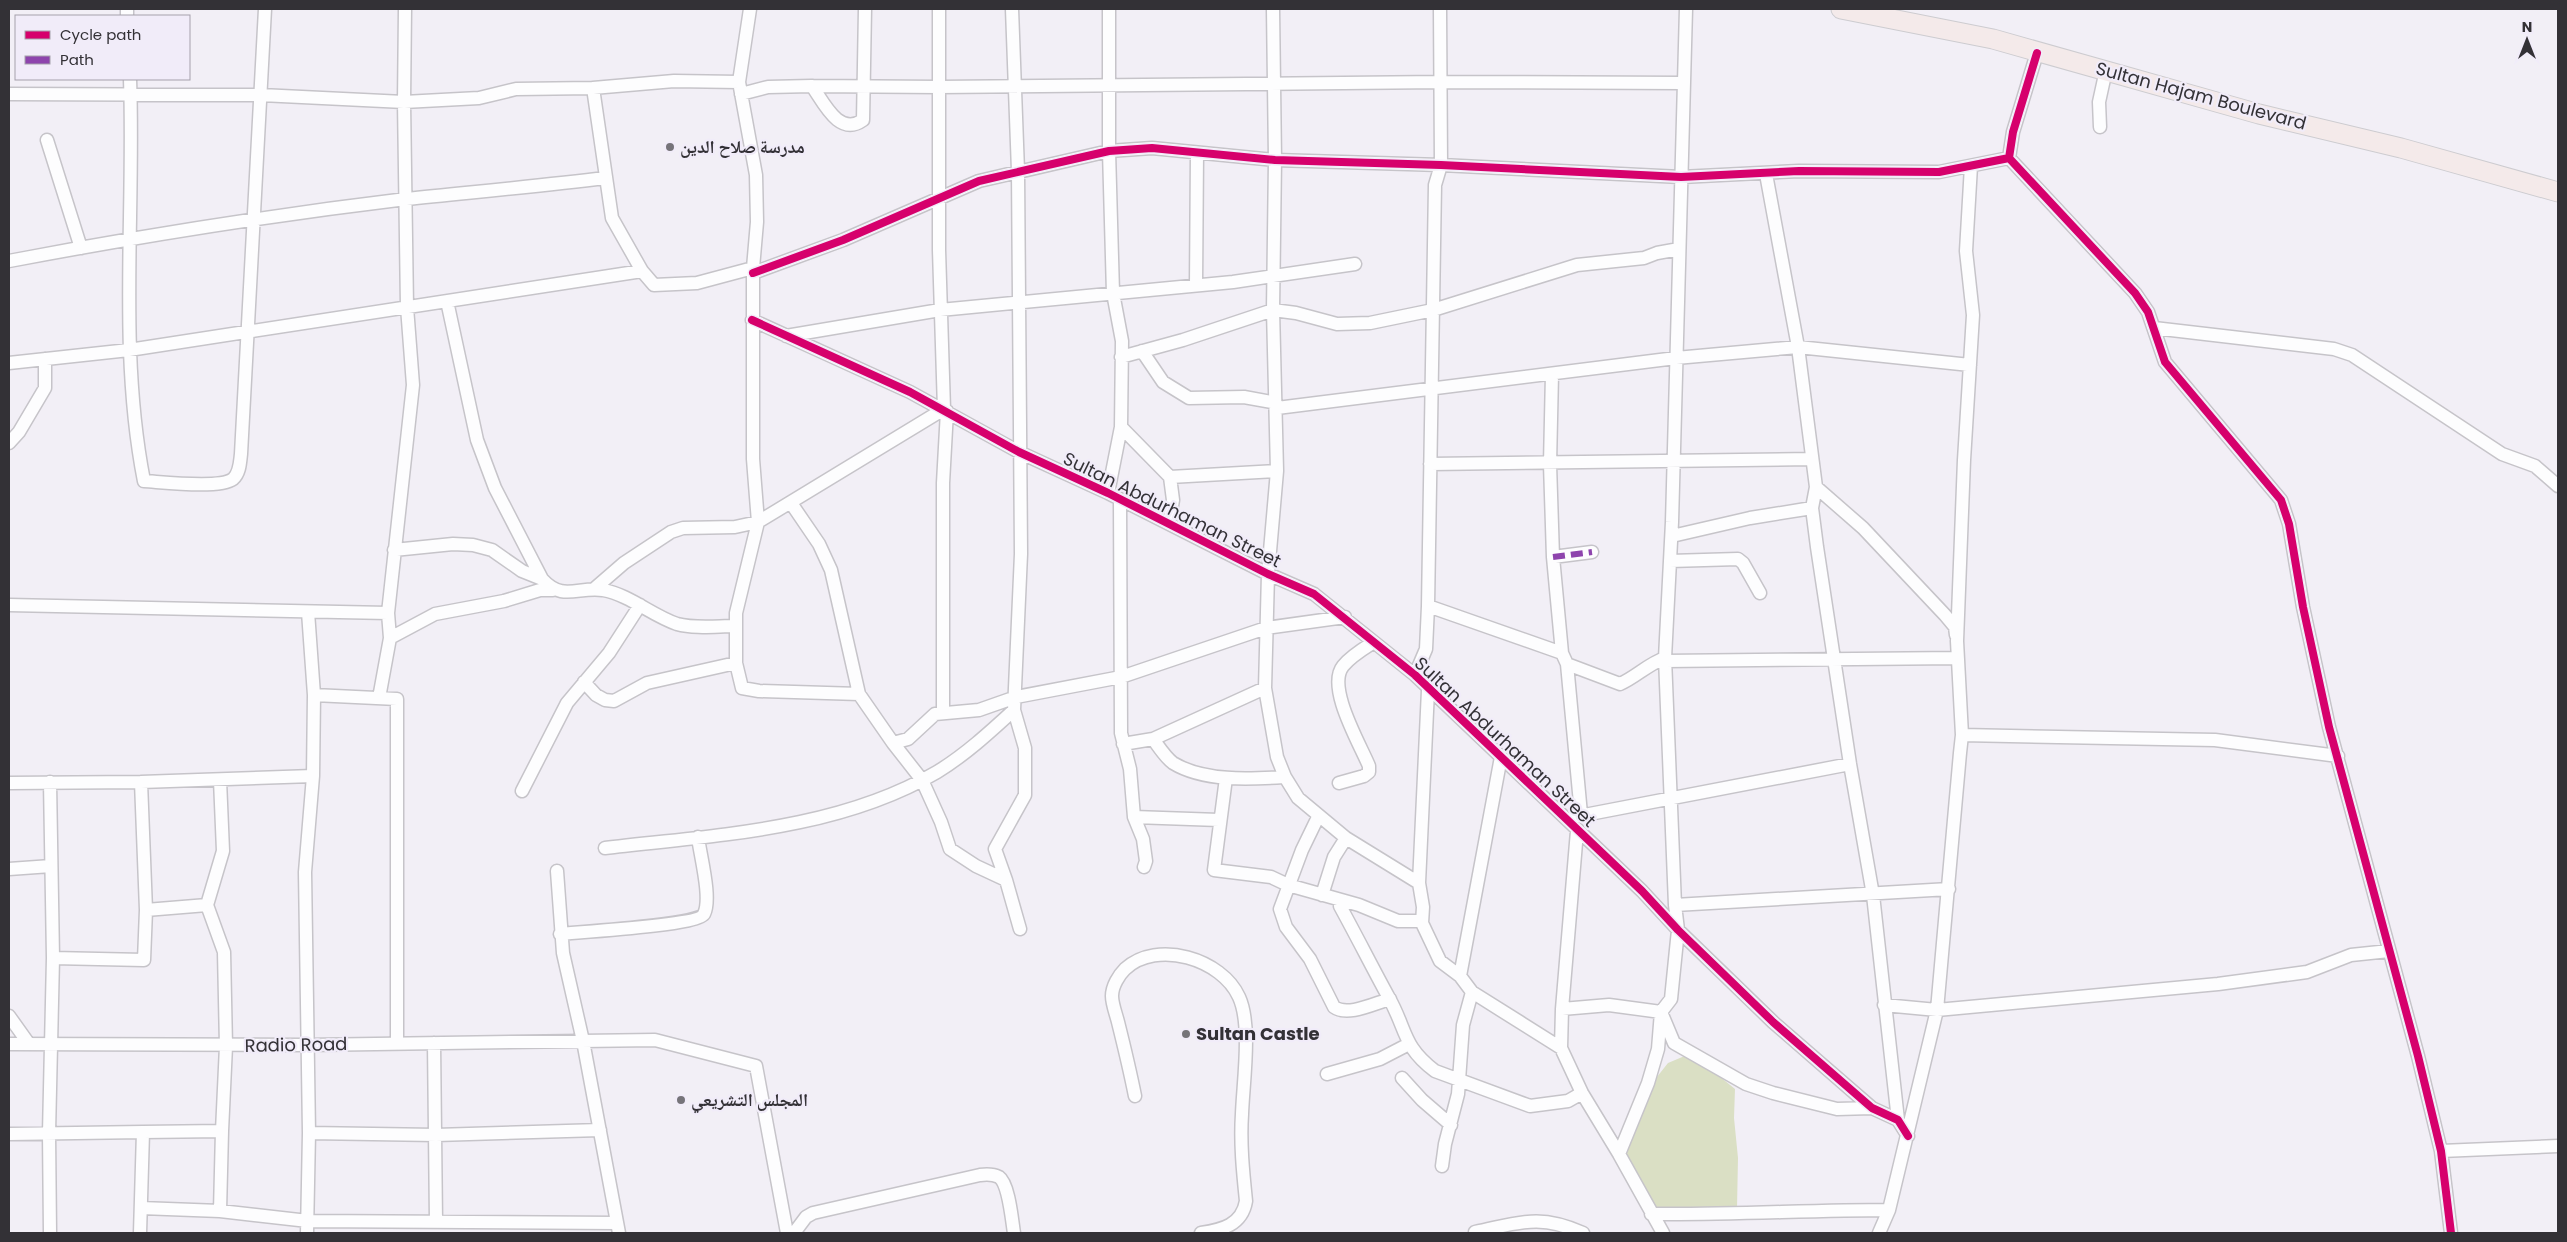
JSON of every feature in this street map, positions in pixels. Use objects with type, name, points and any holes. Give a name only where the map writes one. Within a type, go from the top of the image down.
[{"type":"highway","name":"Sultan Hajam Boulevard","points":[[1841,9],[1933,26],[2106,70],[2259,114],[2401,148],[2558,192]]},
{"type":"street","points":[[130,80],[129,350],[134,425],[144,481],[219,484],[232,479],[239,469],[265,9]]},
{"type":"street","points":[[380,698],[390,638],[388,612],[413,385],[407,307],[407,199],[404,102],[405,9]]},
{"type":"street","points":[[750,9],[740,88],[756,175],[757,222],[752,320],[753,469],[758,522],[740,596],[735,626],[736,663],[742,688],[859,694]]},
{"type":"street","points":[[812,86],[837,121],[847,126],[856,125],[863,120],[866,87],[865,9]]},
{"type":"street","points":[[939,9],[940,310],[945,410],[943,483],[943,712]]},
{"type":"street","points":[[1012,9],[1018,171],[1017,302],[1021,554],[1014,710],[1025,748],[1025,795],[995,849],[1020,929]]},
{"type":"street","points":[[1108,493],[1121,428],[1122,341],[1113,293],[1109,151],[1109,9]]},
{"type":"street","points":[[1273,9],[1275,160],[1273,310],[1277,408],[1277,471],[1268,574],[1265,688],[1277,757],[1285,777],[1298,798],[1318,817],[1346,838],[1419,883]]},
{"type":"street","points":[[1415,676],[1426,649],[1428,606],[1435,185],[1441,165],[1440,9]]},
{"type":"street","points":[[1619,1154],[1648,1083],[1658,1049],[1661,1012],[1671,999],[1678,930],[1675,905],[1665,660],[1672,536],[1686,9]]},
{"type":"street","points":[[2009,158],[2013,132],[2037,53]]},
{"type":"street","points":[[2100,127],[2100,102],[2106,70]]},
{"type":"street","points":[[9,94],[261,95],[404,102],[480,98],[516,89],[593,88],[674,81],[740,88],[1441,82],[1683,83]]},
{"type":"street","points":[[593,88],[612,218],[642,272],[654,285],[697,283],[753,271],[843,240],[939,200],[979,181],[1109,151],[1152,148],[1275,160],[1441,165],[1682,177],[1799,171],[1939,172],[2009,158]]},
{"type":"street","points":[[47,140],[70,208],[81,248]]},
{"type":"street","points":[[1196,285],[1197,153]]},
{"type":"street","points":[[2009,158],[2135,293],[2154,328],[2165,362],[2281,500],[2289,524],[2303,607],[2338,756],[2441,1151],[2451,1233]]},
{"type":"street","points":[[1879,1233],[1889,1210],[1937,1010],[1949,889],[1962,735],[1957,641],[1973,315],[1966,251],[1971,166]]},
{"type":"street","points":[[1766,174],[1798,348],[1816,487],[1812,508],[1850,764],[1873,895],[1898,1120],[1908,1136]]},
{"type":"street","points":[[9,261],[130,238],[253,220],[407,199],[606,178]]},
{"type":"street","points":[[1121,357],[1273,310],[1350,325],[1400,318],[1434,310],[1577,265],[1644,258],[1657,253],[1679,250]]},
{"type":"street","points":[[786,336],[940,310],[1196,285],[1355,264]]},
{"type":"street","points":[[9,363],[129,350],[642,272]]},
{"type":"street","points":[[447,301],[477,440],[494,488],[542,580]]},
{"type":"street","name":"Sultan Abdurhaman Street","points":[[752,320],[945,410],[1019,452],[1108,493],[1268,574],[1314,594],[1345,617],[1415,676],[1642,891],[1678,930],[1773,1022],[1872,1108],[1898,1120]]},
{"type":"street","points":[[2154,328],[2334,349],[2352,355],[2502,454],[2535,466],[2558,486]]},
{"type":"street","points":[[1277,408],[1431,387],[1676,358],[1798,348],[1970,364]]},
{"type":"street","points":[[1142,351],[1163,382],[1189,398],[1244,397],[1272,402],[1277,408]]},
{"type":"street","points":[[9,443],[14,432],[46,388],[45,359]]},
{"type":"street","points":[[1552,374],[1550,464],[1553,557],[1581,814]]},
{"type":"street","points":[[594,589],[624,563],[672,532],[683,528],[735,527],[758,522],[872,451],[945,410]]},
{"type":"street","points":[[1121,428],[1170,477],[1173,500],[1169,524]]},
{"type":"street","points":[[1430,464],[1550,464],[1811,459]]},
{"type":"street","points":[[1170,477],[1277,471]]},
{"type":"street","points":[[1816,487],[1863,528],[1945,615],[1954,627],[1957,641]]},
{"type":"street","points":[[1120,500],[1123,744],[1130,769],[1134,817],[1143,839],[1146,861],[1144,867]]},
{"type":"street","points":[[790,503],[819,544],[832,570],[859,694],[893,743],[922,780],[941,822],[950,849],[976,866],[1006,880]]},
{"type":"street","points":[[1672,536],[1750,518],[1812,508]]},
{"type":"street","points":[[394,550],[453,544],[492,550],[522,571],[542,580],[553,590]]},
{"type":"street","points":[[1553,557],[1592,552]]},
{"type":"street","points":[[1670,562],[1738,559],[1743,563],[1760,593]]},
{"type":"street","points":[[390,638],[435,614],[504,601],[540,590],[553,590],[565,593],[594,589],[615,593],[678,624],[735,626]]},
{"type":"street","points":[[9,605],[388,612]]},
{"type":"street","points":[[522,791],[567,703],[609,653],[640,605]]},
{"type":"street","points":[[1428,606],[1565,658],[1620,684],[1635,677],[1654,662],[1665,660],[1958,658]]},
{"type":"street","points":[[307,1227],[309,1133],[305,872],[313,776],[314,695],[308,612]]},
{"type":"street","points":[[893,743],[908,739],[935,714],[979,710],[1016,697],[1121,677],[1266,628],[1345,617]]},
{"type":"street","points":[[1339,783],[1364,776],[1369,772],[1369,766],[1344,710],[1339,691],[1338,676],[1342,667],[1374,642]]},
{"type":"street","points":[[584,682],[596,695],[605,700],[614,701],[647,683],[736,663]]},
{"type":"street","points":[[1123,744],[1153,739],[1265,688]]},
{"type":"street","points":[[1428,690],[1419,883],[1423,907],[1422,923],[1440,960],[1460,976],[1472,992],[1561,1048]]},
{"type":"street","points":[[314,695],[397,699],[397,1044]]},
{"type":"street","points":[[605,848],[771,827],[836,812],[886,797],[922,780],[957,759],[1014,710]]},
{"type":"street","points":[[1962,735],[2215,740],[2338,756]]},
{"type":"street","points":[[1153,739],[1172,762],[1226,778],[1285,777]]},
{"type":"street","points":[[1460,976],[1501,757]]},
{"type":"street","points":[[1567,819],[1581,814],[1850,764]]},
{"type":"street","points":[[9,783],[141,782],[313,776]]},
{"type":"street","points":[[1226,778],[1220,820],[1219,848],[1214,870],[1256,874],[1359,905],[1398,921],[1420,921],[1422,923]]},
{"type":"street","points":[[220,780],[223,851],[207,905],[224,952],[226,1046],[220,1211]]},
{"type":"street","points":[[50,782],[53,958],[48,1133],[50,1233]]},
{"type":"street","points":[[53,958],[144,960],[146,910],[141,782]]},
{"type":"street","points":[[1134,817],[1220,820]]},
{"type":"street","points":[[1318,817],[1288,885],[1280,909],[1282,918],[1310,959],[1334,1007],[1347,1011],[1390,998]]},
{"type":"street","points":[[1577,831],[1562,1009],[1561,1048],[1582,1093],[1663,1233]]},
{"type":"street","points":[[560,934],[678,923],[702,917],[705,913],[707,899],[698,837]]},
{"type":"street","points":[[1322,895],[1334,857],[1346,838]]},
{"type":"street","points":[[9,869],[51,866]]},
{"type":"street","points":[[141,1208],[220,1211],[307,1227],[436,1222],[491,1228],[618,1228],[583,1041],[560,934],[557,871]]},
{"type":"street","points":[[1675,905],[1873,895],[1949,889]]},
{"type":"street","points":[[1340,900],[1340,906],[1390,998],[1409,1044],[1423,1062],[1435,1071],[1459,1081],[1530,1106],[1568,1101],[1582,1093]]},
{"type":"street","points":[[146,910],[207,905]]},
{"type":"street","points":[[1884,1005],[1937,1010],[2236,981],[2307,972],[2351,955],[2389,951]]},
{"type":"street","points":[[1135,1096],[1112,995],[1119,976],[1129,965],[1144,957],[1160,954],[1193,959],[1209,966],[1226,979],[1238,995],[1243,1011],[1245,1071],[1242,1160],[1246,1201],[1244,1212],[1235,1223],[1205,1233]]},
{"type":"street","points":[[1442,1166],[1459,1081],[1463,1025],[1472,992]]},
{"type":"street","points":[[1562,1009],[1609,1005],[1661,1012]]},
{"type":"street","points":[[1661,1012],[1674,1043],[1746,1084],[1773,1093],[1837,1109],[1872,1108]]},
{"type":"street","points":[[9,1016],[29,1044]]},
{"type":"street","name":"Radio Road","points":[[9,1044],[308,1046],[655,1040],[756,1066],[787,1233]]},
{"type":"street","points":[[434,1043],[436,1222]]},
{"type":"street","points":[[1327,1074],[1380,1058],[1409,1044]]},
{"type":"street","points":[[1402,1078],[1422,1100],[1451,1125]]},
{"type":"street","points":[[309,1133],[436,1134],[600,1130]]},
{"type":"street","points":[[9,1134],[222,1131]]},
{"type":"street","points":[[140,1233],[142,1132]]},
{"type":"street","points":[[2441,1151],[2558,1146]]},
{"type":"street","points":[[794,1233],[806,1217],[813,1212],[980,1174],[992,1174],[1001,1178],[1005,1185],[1014,1233]]},
{"type":"street","points":[[1651,1214],[1889,1210]]},
{"type":"street","points":[[1475,1232],[1529,1220],[1558,1223],[1584,1233]]},
{"type":"green space","points":[[1687,1055],[1714,1072],[1735,1089],[1734,1118],[1738,1158],[1737,1208],[1655,1210],[1623,1151],[1653,1082],[1668,1063]]},
{"type":"marked path","points":[[1553,557],[1592,552]]},
{"type":"cycle path","points":[[753,273],[843,240],[979,181],[1109,151],[1152,148],[1275,160],[1441,165],[1681,177],[1799,171],[1939,172],[2009,158],[2013,132],[2037,53]]},
{"type":"cycle path","points":[[2009,158],[2135,293],[2148,312],[2165,362],[2281,500],[2289,524],[2303,607],[2329,727],[2418,1056],[2441,1151],[2451,1233]]},
{"type":"cycle path","points":[[752,320],[910,392],[1019,452],[1108,493],[1268,574],[1314,594],[1415,675],[1642,891],[1678,930],[1773,1022],[1872,1108],[1898,1120],[1908,1136]]},
{"type":"place","name":"مدرسة صلاح الدين","points":[[670,147]]},
{"type":"place","name":"Sultan Castle","points":[[1186,1034]]},
{"type":"place","name":"المجلس التشريعي","points":[[681,1100]]}]
